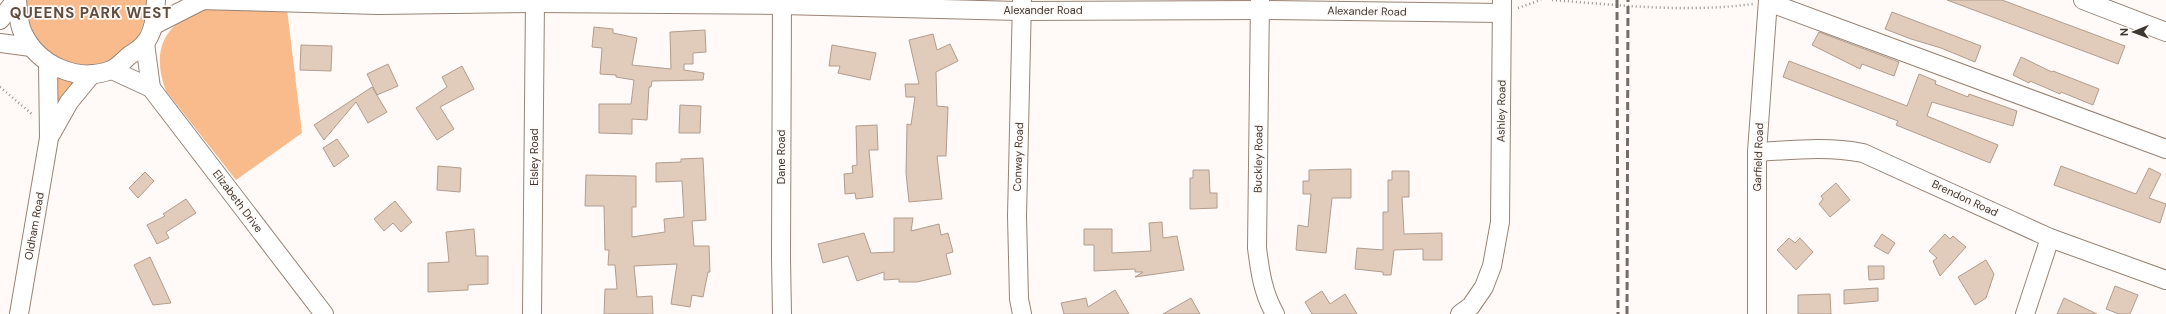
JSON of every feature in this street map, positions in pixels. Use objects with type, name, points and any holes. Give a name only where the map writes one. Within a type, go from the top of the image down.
[{"type":"street","points":[[0,20],[17,0]]},
{"type":"street","points":[[17,0],[18,16],[22,32],[31,47],[48,63],[69,72],[92,74],[112,70],[145,43],[154,25],[156,0]]},
{"type":"street","points":[[2083,0],[2166,32]]},
{"type":"street","name":"Alexander Road","points":[[154,25],[199,1],[378,5],[535,1],[1022,5],[1502,6]]},
{"type":"street","name":"Elsley Road","points":[[532,314],[535,1]]},
{"type":"street","points":[[1768,1],[2166,149]]},
{"type":"street","name":"Garfield Road","points":[[1757,314],[1757,152],[1768,1]]},
{"type":"street","name":"Dane Road","points":[[782,2],[782,314]]},
{"type":"street","name":"Conway Road","points":[[1022,5],[1017,216],[1019,299],[1022,314]]},
{"type":"street","name":"Buckley Road","points":[[1260,5],[1257,248],[1261,281],[1268,303],[1274,314]]},
{"type":"street","name":"Ashley Road","points":[[1460,314],[1471,306],[1484,287],[1492,266],[1500,222],[1502,6]]},
{"type":"street","points":[[0,43],[31,47]]},
{"type":"street","name":"Elizabeth Drive","points":[[145,43],[151,88]]},
{"type":"street","name":"Oldham Road","points":[[19,314],[49,138],[48,63]]},
{"type":"street","name":"Elizabeth Drive","points":[[112,70],[151,88],[324,314]]},
{"type":"street","name":"Oldham Road","points":[[49,138],[69,102],[92,74]]},
{"type":"street","name":"Brendon Road","points":[[1757,152],[1813,147],[1840,148],[1863,153],[2050,238],[2166,280]]},
{"type":"street","points":[[2025,314],[2050,238]]},
{"type":"path","points":[[1502,6],[1541,0]]},
{"type":"path","points":[[1552,0],[1628,6],[1721,8],[1768,1]]},
{"type":"path","points":[[0,87],[38,119]]},
{"type":"shaded area","points":[[27,0],[146,0],[142,29],[128,49],[108,61],[86,65],[63,61],[44,49],[31,28]]},
{"type":"shaded area","points":[[207,9],[287,9],[302,133],[236,180],[166,91],[161,71],[160,52],[167,35],[173,27],[185,18]]},
{"type":"shaded area","points":[[52,75],[80,80],[59,104]]},
{"type":"building","points":[[1947,0],[2002,0],[2125,46],[2118,64]]},
{"type":"building","points":[[1892,12],[1981,46],[1975,62],[1941,48],[1885,29]]},
{"type":"building","points":[[594,27],[613,29],[613,33],[637,38],[632,65],[671,69],[670,32],[705,30],[706,52],[693,53],[693,64],[684,64],[684,70],[704,73],[703,80],[652,81],[651,87],[649,87],[647,120],[632,119],[632,134],[599,133],[599,104],[631,104],[634,80],[616,77],[616,75],[600,74],[602,48],[592,47]]},
{"type":"building","points":[[1819,32],[1899,62],[1894,76],[1862,64],[1860,69],[1812,45]]},
{"type":"building","points":[[933,34],[937,50],[950,44],[958,61],[936,72],[937,106],[948,107],[946,156],[937,156],[942,199],[909,202],[906,173],[907,124],[911,125],[915,97],[906,97],[905,84],[919,84],[909,40]]},
{"type":"building","points":[[301,45],[332,46],[331,71],[300,70]]},
{"type":"building","points":[[832,45],[876,53],[870,80],[838,73],[840,66],[829,66]]},
{"type":"building","points":[[2021,57],[2052,72],[2053,71],[2099,89],[2093,105],[2061,92],[2060,94],[2030,81],[2029,83],[2013,75]]},
{"type":"building","points":[[1789,61],[1907,106],[1919,74],[1936,81],[1935,84],[1968,97],[1969,94],[2017,111],[2013,126],[1932,102],[1927,116],[1998,145],[1990,163],[1896,125],[1898,121],[1783,77]]},
{"type":"building","points":[[388,64],[398,86],[377,95],[367,74]]},
{"type":"building","points":[[462,66],[474,89],[440,107],[454,129],[437,140],[416,108],[447,87],[442,77]]},
{"type":"building","points":[[372,87],[387,112],[368,123],[356,102],[324,140],[314,125]]},
{"type":"building","points":[[680,105],[701,106],[700,133],[679,133]]},
{"type":"building","points":[[877,125],[878,150],[869,150],[873,197],[856,199],[855,193],[845,194],[844,174],[853,173],[852,166],[857,165],[856,126]]},
{"type":"building","points":[[337,139],[349,156],[334,167],[323,148]]},
{"type":"building","points":[[703,158],[706,220],[692,221],[694,246],[709,246],[710,272],[708,272],[703,297],[692,295],[690,307],[671,304],[677,264],[634,266],[637,297],[652,296],[653,314],[604,314],[605,289],[617,289],[615,265],[608,265],[609,250],[605,250],[604,206],[585,206],[586,175],[636,176],[636,207],[632,207],[632,237],[665,232],[664,219],[684,217],[682,181],[656,182],[656,163],[681,162],[681,159]]},
{"type":"building","points":[[438,166],[461,168],[460,192],[437,190]]},
{"type":"building","points":[[2061,166],[2136,194],[2149,168],[2161,174],[2149,198],[2166,204],[2160,223],[2054,185]]},
{"type":"building","points":[[1351,169],[1351,198],[1332,198],[1326,253],[1296,250],[1298,225],[1308,227],[1311,194],[1303,194],[1303,181],[1309,181],[1309,170]]},
{"type":"building","points":[[1193,170],[1209,170],[1210,193],[1217,193],[1217,208],[1190,209],[1190,178],[1193,178]]},
{"type":"building","points":[[1392,171],[1409,171],[1409,197],[1402,197],[1404,234],[1442,233],[1442,260],[1423,260],[1423,249],[1394,250],[1391,275],[1383,275],[1383,272],[1355,269],[1357,248],[1383,250],[1383,212],[1388,212],[1388,180],[1392,180]]},
{"type":"building","points":[[145,172],[154,181],[138,198],[129,188]]},
{"type":"building","points":[[1836,183],[1850,200],[1830,217],[1819,204],[1823,199],[1821,196]]},
{"type":"building","points":[[186,199],[196,213],[166,232],[169,238],[157,244],[147,225],[165,216],[163,214]]},
{"type":"building","points":[[395,201],[412,222],[401,232],[393,223],[384,231],[374,219]]},
{"type":"building","points":[[894,218],[913,218],[911,231],[939,224],[941,235],[948,233],[953,252],[946,254],[951,274],[917,282],[899,282],[899,279],[884,280],[884,272],[857,281],[848,256],[823,263],[818,244],[864,233],[871,253],[894,252]]},
{"type":"building","points":[[1162,222],[1163,238],[1177,236],[1184,270],[1135,277],[1143,272],[1135,272],[1135,269],[1094,271],[1094,245],[1084,245],[1084,229],[1112,229],[1112,253],[1151,251],[1149,223]]},
{"type":"building","points":[[474,229],[476,256],[488,256],[488,284],[468,285],[468,290],[428,292],[428,263],[449,262],[446,232]]},
{"type":"building","points":[[1882,234],[1895,243],[1888,254],[1874,246]]},
{"type":"building","points":[[1945,234],[1950,239],[1953,236],[1966,247],[1940,276],[1933,261],[1937,258],[1929,251]]},
{"type":"building","points":[[1789,238],[1795,243],[1800,238],[1813,252],[1796,270],[1777,250]]},
{"type":"building","points":[[150,257],[171,303],[153,305],[134,265]]},
{"type":"building","points":[[1986,260],[1994,274],[1986,298],[1975,305],[1958,277]]},
{"type":"building","points":[[1868,266],[1884,266],[1884,279],[1869,280]]},
{"type":"building","points":[[2115,286],[2138,295],[2130,314],[2119,314],[2106,309]]},
{"type":"building","points":[[1878,288],[1878,301],[1844,304],[1844,290]]},
{"type":"building","points":[[1115,290],[1129,314],[1064,314],[1061,303],[1086,298],[1088,307]]},
{"type":"building","points":[[1322,291],[1330,304],[1345,294],[1357,314],[1312,314],[1305,302]]},
{"type":"building","points":[[1830,294],[1831,314],[1798,314],[1798,295]]},
{"type":"building","points":[[1191,298],[1200,314],[1163,314]]},
{"type":"building","points":[[2064,298],[2097,314],[2057,314]]},
{"type":"railway","points":[[1617,0],[1618,314]]},
{"type":"railway","points":[[1627,314],[1628,0]]},
{"type":"district","name":"QUEENS PARK WEST","points":[[91,13]]}]
